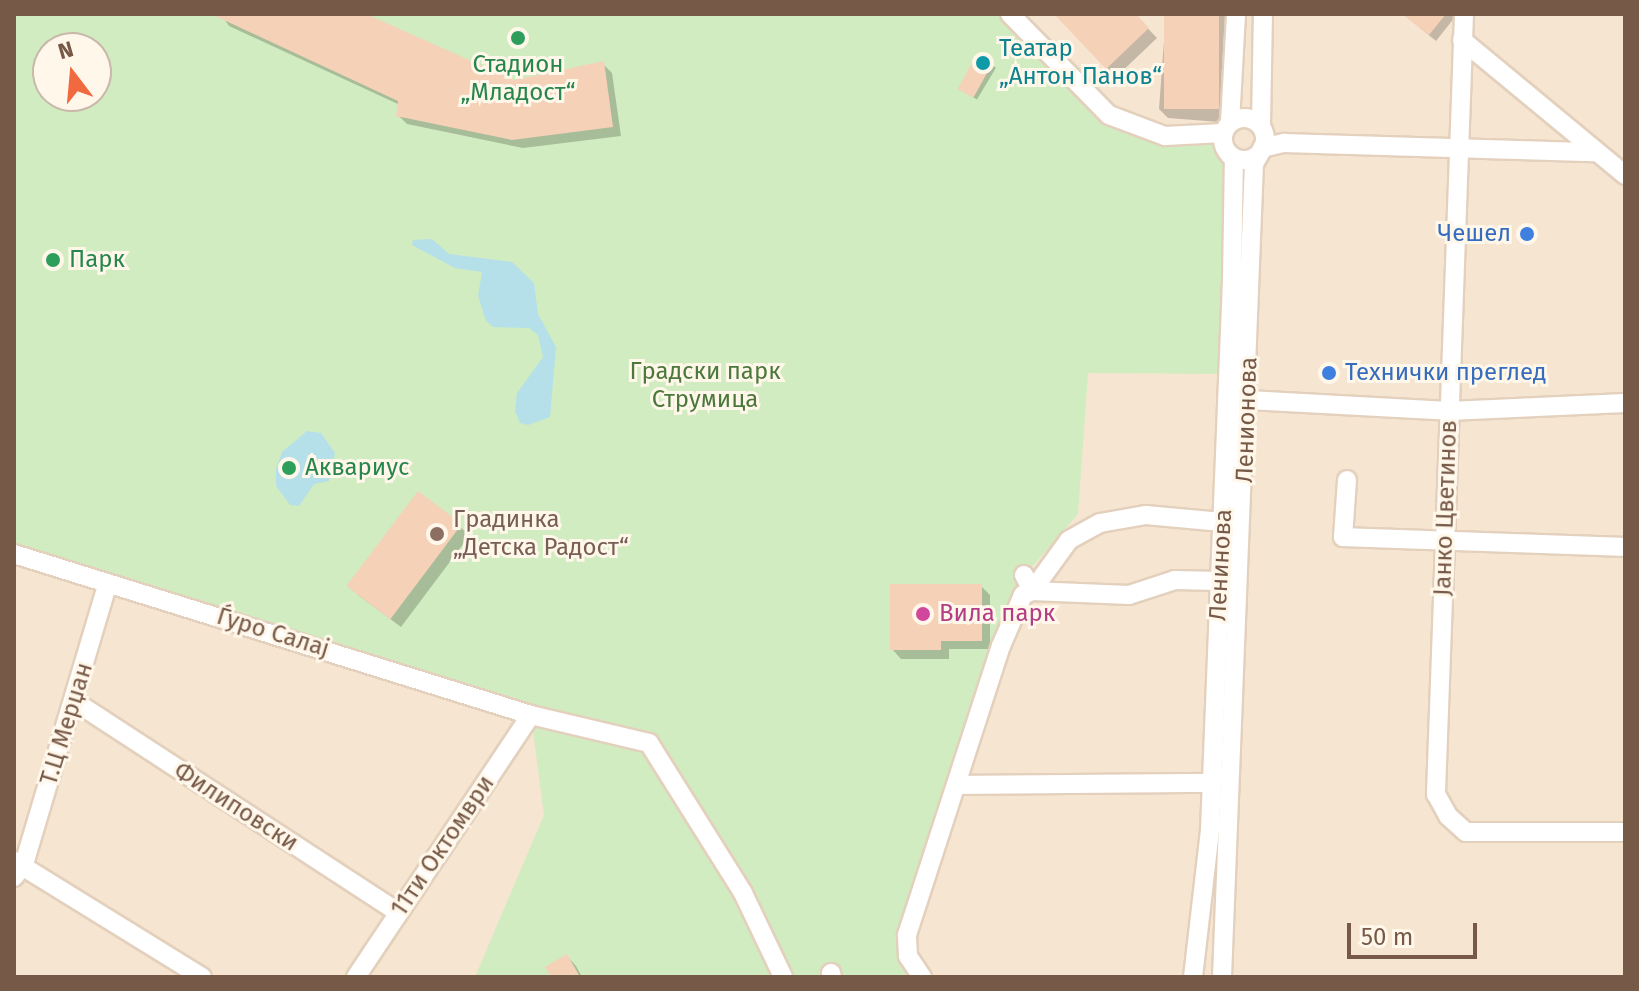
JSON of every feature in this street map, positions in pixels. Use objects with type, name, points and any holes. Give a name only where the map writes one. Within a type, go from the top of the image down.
[{"type":"street","points":[[1010,14],[1109,115],[1138,130],[1227,140],[1245,160],[1262,140],[1263,14]]},
{"type":"street","name":"Ленинова","points":[[1193,977],[1212,783],[1234,199],[1234,159],[1227,140],[1236,14]]},
{"type":"street","name":"Јанко Цветинов","points":[[1464,14],[1462,145],[1443,540],[1436,794],[1448,816],[1466,832],[1625,832]]},
{"type":"street","points":[[1462,40],[1593,152],[1625,175]]},
{"type":"street","points":[[1227,140],[1248,118],[1262,140],[1284,143],[1462,145],[1593,152]]},
{"type":"street","name":"Ленионова","points":[[1222,977],[1248,400],[1254,164],[1262,140]]},
{"type":"street","points":[[1248,400],[1449,411],[1625,403]]},
{"type":"street","points":[[1347,480],[1343,537],[1625,547]]},
{"type":"street","points":[[922,977],[908,956],[907,935],[1016,606],[1028,583],[1069,540],[1100,523],[1146,515],[1222,522]]},
{"type":"street","name":"Ѓуро Салај","points":[[14,554],[531,715],[649,743],[743,893],[783,977]]},
{"type":"street","points":[[1028,583],[1129,595],[1175,580],[1220,581]]},
{"type":"street","name":"Т.Ц Мерџан","points":[[17,867],[74,701],[108,583]]},
{"type":"street","name":"Филиповски","points":[[74,701],[398,912]]},
{"type":"street","name":"11ти Октомври","points":[[356,977],[531,715]]},
{"type":"street","points":[[958,785],[1212,783]]},
{"type":"street","points":[[17,867],[202,977]]},
{"type":"shaded area","points":[[14,14],[1625,14],[1625,977],[14,977]]},
{"type":"green space","name":"Градски парк Струмица","points":[[14,14],[1010,14],[1109,115],[1198,136],[1234,159],[1228,374],[1088,373],[1078,514],[1024,576],[908,956],[907,977],[475,977],[544,815],[531,715],[14,554]]},
{"type":"water","points":[[432,239],[449,254],[512,262],[534,283],[538,314],[556,347],[550,417],[528,425],[520,423],[515,411],[517,393],[543,357],[538,335],[529,328],[493,327],[486,321],[478,296],[482,272],[455,268],[412,245],[413,240]]},
{"type":"water","points":[[307,431],[321,433],[335,453],[329,481],[314,484],[299,506],[290,505],[276,486],[276,469],[282,452]]},
{"type":"building","points":[[211,14],[366,14],[514,80],[604,61],[613,127],[512,140],[396,116],[398,101]]},
{"type":"building","points":[[1054,14],[1136,14],[1149,28],[1106,69]]},
{"type":"building","points":[[1164,14],[1219,14],[1219,109],[1164,109]]},
{"type":"building","points":[[1402,14],[1446,14],[1429,35]]},
{"type":"building","points":[[977,54],[993,63],[973,98],[958,89]]},
{"type":"building","points":[[418,491],[462,524],[390,619],[346,586]]},
{"type":"building","points":[[890,584],[982,584],[982,641],[941,641],[941,650],[890,650]]},
{"type":"building","points":[[567,954],[580,977],[551,977],[545,967]]},
{"type":"place","name":"Стадион „Младост“","points":[[518,38]]},
{"type":"place","name":"Театар „Антон Панов“","points":[[983,63]]},
{"type":"place","name":"Чешел","points":[[1527,234]]},
{"type":"place","name":"Парк","points":[[53,260]]},
{"type":"place","name":"Технички преглед","points":[[1329,373]]},
{"type":"place","name":"Аквариус","points":[[289,468]]},
{"type":"place","name":"Градинка „Детска Радост“","points":[[437,534]]},
{"type":"place","name":"Вила парк","points":[[923,614]]}]
